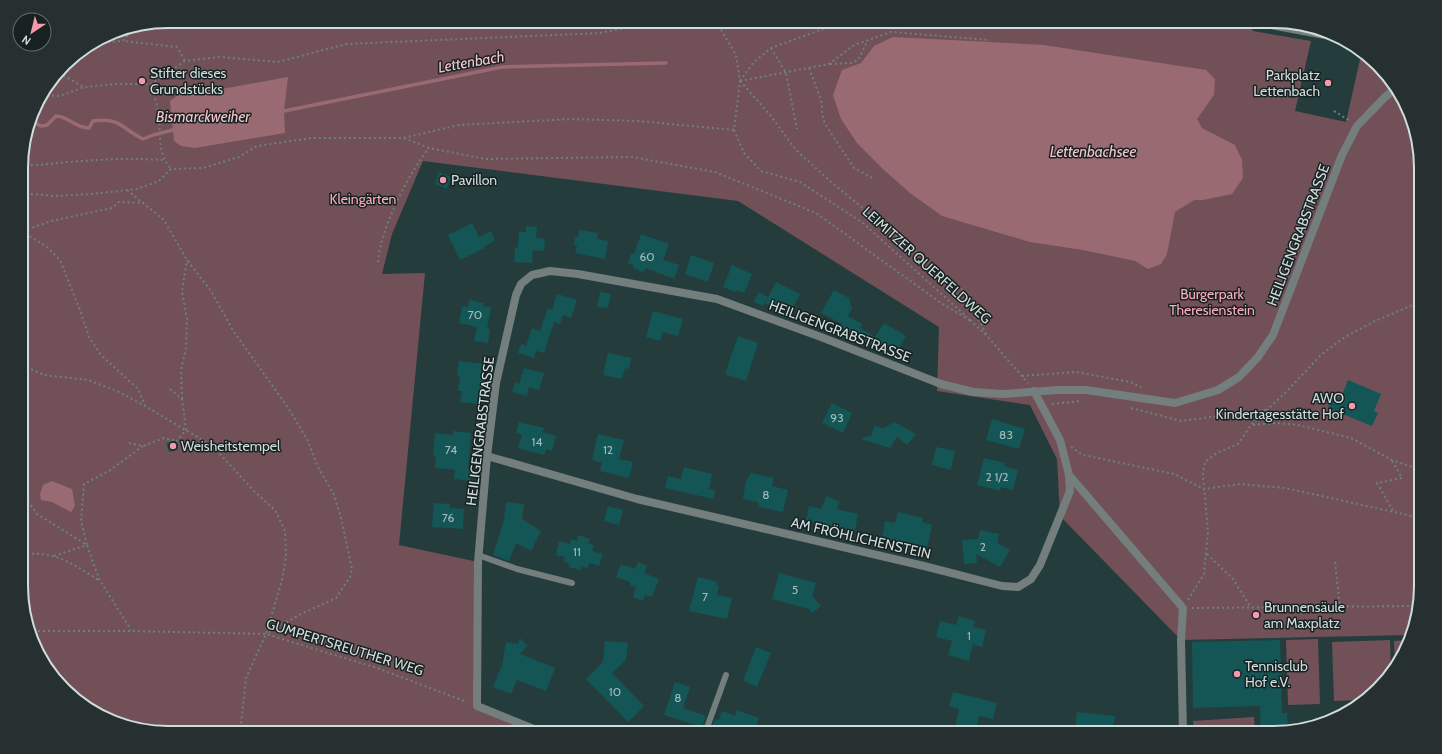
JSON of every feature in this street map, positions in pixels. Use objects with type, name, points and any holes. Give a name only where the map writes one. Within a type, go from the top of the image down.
[{"type":"street","name":"HEILIGENGRABSTRASSE","points":[[477,706],[478,555],[496,384],[516,295],[521,284],[532,275],[550,272],[578,274],[717,300],[821,337],[941,384],[973,392],[1003,394],[1034,391],[1086,390],[1175,403],[1218,390],[1239,377],[1258,357],[1274,335],[1342,155],[1358,126],[1391,92]]},
{"type":"street","name":"AM FRÖHLICHENSTEIN","points":[[488,456],[637,499],[924,566],[1002,586],[1018,587],[1031,579],[1040,565],[1070,491],[1070,475],[1060,440],[1034,391]]},
{"type":"street","points":[[1070,475],[1183,608],[1181,640],[1183,726]]},
{"type":"street","points":[[477,706],[527,726]]},
{"type":"lane","points":[[478,555],[517,569],[572,583]]},
{"type":"lane","points":[[708,726],[726,675]]},
{"type":"path","points":[[49,95],[60,96],[84,87],[115,84],[151,84],[185,61],[219,57],[278,62],[346,44],[600,33],[626,28]]},
{"type":"path","points":[[28,194],[54,196],[92,194],[137,189],[159,180],[171,169],[203,168],[238,156],[257,146],[312,138],[403,138],[459,125],[571,119],[638,122],[734,130],[740,82],[736,55],[720,28]]},
{"type":"path","points":[[740,82],[753,63],[771,48],[826,28]]},
{"type":"path","points":[[828,64],[854,45],[891,32],[990,40]]},
{"type":"path","points":[[123,41],[129,34]]},
{"type":"path","points":[[740,82],[828,64],[851,63],[858,60],[868,40]]},
{"type":"path","points":[[106,42],[123,41],[177,47],[185,61]]},
{"type":"path","points":[[771,48],[786,72],[797,129]]},
{"type":"path","points":[[809,68],[821,100],[822,114],[826,124],[854,168],[874,179]]},
{"type":"path","points":[[63,76],[84,87]]},
{"type":"path","points":[[740,82],[771,116],[796,150],[830,181],[966,293],[988,337]]},
{"type":"path","points":[[151,84],[159,117],[160,142],[164,160],[171,169]]},
{"type":"path","points":[[1334,111],[1358,126]]},
{"type":"path","name":"LEIMITZER QUERFELDWEG","points":[[734,130],[744,153],[761,171],[800,182],[863,223],[988,337],[1034,391]]},
{"type":"path","points":[[403,138],[429,148],[486,159],[632,157],[715,172],[816,213],[941,303],[971,321]]},
{"type":"path","points":[[378,262],[379,249],[387,224],[415,166],[429,148]]},
{"type":"path","points":[[28,166],[138,158],[164,160]]},
{"type":"path","points":[[127,190],[164,220],[187,260],[211,291],[234,332],[287,406],[307,439],[318,467],[334,495],[341,518],[352,569],[350,577],[336,598],[300,615],[266,634]]},
{"type":"path","points":[[28,229],[50,221],[112,208],[119,202],[143,203]]},
{"type":"path","points":[[28,235],[48,247],[60,260],[89,337],[101,355],[138,389],[145,406]]},
{"type":"path","points":[[173,445],[186,430],[182,399],[181,370],[186,348],[187,319],[182,291],[187,260]]},
{"type":"path","points":[[1183,608],[1204,574],[1208,532],[1203,474],[1205,462],[1217,453],[1238,444],[1251,425],[1286,392],[1321,355],[1345,337],[1375,321],[1414,305]]},
{"type":"path","points":[[28,368],[44,375],[88,380],[117,391],[145,406],[204,441],[220,454],[255,492],[275,510],[285,531],[286,557],[282,580],[266,634],[246,678],[241,726]]},
{"type":"path","points":[[1022,376],[1076,372],[1130,382],[1149,391]]},
{"type":"path","points":[[170,389],[182,399]]},
{"type":"path","points":[[1251,425],[1274,423],[1298,425],[1351,438],[1392,460],[1414,468]]},
{"type":"path","points":[[131,630],[101,582],[86,545],[82,521],[84,484],[109,470],[143,446],[164,438],[177,441]]},
{"type":"path","points":[[1060,440],[1083,454],[1174,474],[1204,489],[1240,484],[1285,488],[1414,516]]},
{"type":"path","points":[[129,442],[143,446]]},
{"type":"path","points":[[1392,460],[1402,478],[1377,483],[1393,511]]},
{"type":"path","points":[[28,501],[37,514],[86,545]]},
{"type":"path","points":[[54,556],[86,545]]},
{"type":"path","points":[[1206,553],[1233,579],[1251,608]]},
{"type":"path","points":[[28,555],[49,554],[76,566],[101,582]]},
{"type":"path","points":[[1335,562],[1340,607]]},
{"type":"path","points":[[1183,608],[1413,606]]},
{"type":"path","name":"GUMPERTSREUTHER WEG","points":[[36,631],[131,630],[266,634],[377,668],[477,706]]},
{"type":"green space","name":"Bürgerpark Theresienstein","points":[[158,28],[1252,28],[1253,31],[1311,41],[1295,111],[1346,122],[1360,58],[1385,83],[1403,114],[1409,131],[1413,149],[1414,168],[1414,586],[1413,605],[1405,635],[1181,640],[1060,516],[1057,459],[1030,405],[937,391],[939,327],[738,201],[423,161],[392,234],[382,274],[425,273],[399,545],[478,562],[477,706],[527,726],[149,725],[123,719],[106,712],[90,702],[69,685],[47,656],[33,623],[29,605],[28,586],[28,158],[35,123],[42,106],[52,90],[69,69],[90,52],[106,42],[123,35]]},
{"type":"green space","points":[[1318,639],[1320,704],[1288,705],[1286,640]]},
{"type":"green space","points":[[1390,640],[1391,663],[1379,678],[1354,700],[1334,701],[1332,642]]},
{"type":"green space","points":[[1403,640],[1395,657],[1394,641]]},
{"type":"green space","points":[[1254,717],[1255,726],[1193,726],[1193,721]]},
{"type":"water","name":"Lettenbachsee","points":[[893,37],[1044,45],[1206,70],[1215,79],[1214,95],[1197,119],[1202,128],[1235,145],[1242,160],[1243,178],[1232,194],[1203,200],[1194,200],[1175,212],[1167,254],[1161,264],[1148,269],[1135,261],[1083,250],[1030,242],[942,216],[910,193],[857,143],[841,119],[833,95],[842,70],[861,63],[874,46]]},
{"type":"water","name":"Bismarckweiher","points":[[288,77],[284,111],[285,133],[195,148],[181,146],[174,141],[170,101],[187,88],[195,85],[216,90]]},
{"type":"water","points":[[52,481],[72,489],[75,506],[71,512],[52,502],[41,500],[40,494],[43,485]]},
{"type":"building","name":"Pavillon","points":[[439,172],[451,177],[447,189],[435,184]]},
{"type":"building","points":[[472,223],[479,237],[491,231],[495,241],[484,246],[485,248],[460,260],[448,235]]},
{"type":"building","points":[[526,226],[537,227],[536,238],[545,239],[544,251],[533,250],[532,263],[514,262],[515,247],[518,248],[519,232],[526,232]]},
{"type":"building","points":[[579,230],[598,233],[597,239],[608,241],[605,259],[575,253],[577,246],[574,245],[575,237],[578,237]]},
{"type":"building","points":[[641,234],[669,244],[663,260],[679,265],[674,279],[646,268],[643,272],[633,268],[634,265],[628,263],[631,254],[634,254]]},
{"type":"building","points":[[691,255],[714,263],[708,282],[685,274]]},
{"type":"building","points":[[732,265],[752,274],[744,293],[736,290],[735,292],[723,287]]},
{"type":"building","points":[[776,282],[800,294],[789,316],[765,303]]},
{"type":"building","points":[[834,290],[849,298],[852,308],[848,316],[862,324],[860,328],[875,337],[884,323],[906,336],[895,355],[876,344],[874,347],[839,329],[842,324],[821,313]]},
{"type":"building","points":[[600,292],[611,294],[608,308],[597,307]]},
{"type":"building","points":[[759,292],[768,297],[763,306],[754,302]]},
{"type":"building","points":[[557,294],[577,300],[571,318],[563,315],[560,324],[554,322],[544,353],[536,351],[534,358],[518,353],[521,344],[526,346],[532,328],[540,331],[548,308],[552,310]]},
{"type":"building","points":[[469,300],[484,303],[483,306],[491,307],[487,329],[490,329],[488,343],[474,341],[477,327],[459,323],[462,306],[468,307]]},
{"type":"building","points":[[653,311],[683,319],[678,336],[663,332],[660,341],[646,337]]},
{"type":"building","points":[[738,336],[758,343],[746,381],[725,374]]},
{"type":"building","points":[[608,353],[631,358],[629,369],[625,368],[622,379],[603,375]]},
{"type":"building","points":[[459,361],[485,364],[482,394],[479,394],[478,404],[460,402],[462,391],[458,391],[460,376],[457,375]]},
{"type":"building","points":[[524,368],[544,373],[539,390],[529,387],[527,396],[512,392],[515,382],[519,384]]},
{"type":"building","points":[[1348,380],[1381,394],[1374,411],[1378,413],[1372,426],[1328,408],[1334,395],[1341,398]]},
{"type":"building","points":[[832,403],[852,413],[843,433],[822,423]]},
{"type":"building","points":[[992,419],[1025,429],[1019,449],[986,440]]},
{"type":"building","points":[[519,422],[544,428],[543,432],[556,436],[552,451],[546,449],[544,455],[518,448],[522,435],[516,433]]},
{"type":"building","points":[[894,422],[916,434],[907,445],[897,437],[890,448],[861,439],[872,435],[874,426],[884,428]]},
{"type":"building","points":[[453,431],[471,433],[468,469],[471,469],[470,481],[454,479],[455,470],[435,468],[436,456],[433,456],[435,433],[453,435]]},
{"type":"building","points":[[598,434],[624,440],[619,459],[633,462],[629,478],[600,471],[602,463],[592,460]]},
{"type":"building","points":[[177,440],[178,450],[169,452],[166,443]]},
{"type":"building","points":[[936,447],[955,451],[951,470],[932,465]]},
{"type":"building","points":[[984,458],[1005,463],[1004,466],[1018,470],[1013,490],[1001,487],[1000,491],[977,485]]},
{"type":"building","points":[[684,467],[712,474],[709,489],[715,490],[713,499],[665,488],[668,476],[681,479]]},
{"type":"building","points":[[751,473],[774,478],[772,486],[788,490],[783,512],[759,507],[758,502],[743,499],[746,481]]},
{"type":"building","points":[[827,496],[840,502],[836,509],[858,514],[855,531],[806,520],[809,506],[821,509]]},
{"type":"building","points":[[506,502],[524,504],[522,519],[541,531],[531,551],[516,543],[509,561],[493,555],[504,520]]},
{"type":"building","points":[[434,503],[450,504],[450,508],[464,509],[463,529],[432,527]]},
{"type":"building","points":[[608,506],[623,510],[619,525],[604,521]]},
{"type":"building","points":[[898,512],[923,518],[922,522],[932,525],[927,548],[882,538],[885,521],[895,523]]},
{"type":"building","points":[[980,530],[999,534],[997,543],[1010,550],[1000,567],[976,554],[977,563],[964,564],[962,540],[978,539]]},
{"type":"building","points":[[578,535],[590,539],[588,543],[594,545],[592,551],[603,554],[599,566],[589,563],[588,568],[581,567],[581,570],[569,567],[570,564],[564,562],[565,557],[556,555],[559,541],[570,544],[571,539],[577,541]]},
{"type":"building","points":[[638,562],[647,566],[644,573],[659,579],[652,597],[645,595],[643,601],[633,597],[636,587],[630,585],[630,582],[616,577],[621,564],[635,569]]},
{"type":"building","points":[[779,573],[816,583],[812,596],[821,606],[812,613],[809,609],[772,599]]},
{"type":"building","points":[[698,577],[717,582],[716,585],[719,586],[717,595],[732,598],[727,619],[689,611]]},
{"type":"building","points":[[959,616],[975,621],[973,627],[986,630],[982,647],[973,644],[969,661],[948,655],[952,641],[936,637],[940,621],[956,625]]},
{"type":"building","points":[[520,638],[526,645],[528,645],[520,654],[555,668],[546,691],[517,680],[511,694],[493,687],[502,665],[506,642],[518,644]]},
{"type":"building","name":"Tennisclub Hof e.V.","points":[[1280,640],[1282,713],[1287,713],[1288,725],[1261,726],[1260,706],[1193,708],[1192,642]]},
{"type":"building","points":[[605,641],[628,643],[626,660],[612,673],[644,706],[628,722],[586,679],[603,662]]},
{"type":"building","points":[[756,647],[771,653],[757,687],[743,681]]},
{"type":"building","points":[[675,682],[690,687],[683,708],[706,716],[702,726],[699,726],[664,715]]},
{"type":"building","points":[[953,692],[997,703],[993,719],[979,716],[977,726],[955,726],[959,709],[949,706]]},
{"type":"building","points":[[737,710],[759,718],[756,726],[712,726],[715,719],[719,720],[722,711],[735,716]]},
{"type":"building","points":[[1077,712],[1115,716],[1113,726],[1075,726]]},
{"type":"waterway","name":"Lettenbach","points":[[284,111],[502,67],[666,63]]},
{"type":"waterway","points":[[35,123],[41,126],[47,125],[56,116],[65,118],[80,127],[85,128],[89,128],[93,121],[110,121],[116,122],[143,139],[173,130]]},
{"type":"place","name":"Stifter dieses Grundstücks","points":[[142,81]]},
{"type":"place","name":"Parkplatz Lettenbach","points":[[1328,83]]},
{"type":"place","name":"Pavillon","points":[[443,180]]},
{"type":"place","name":"AWO Kindertagesstätte Hof","points":[[1352,406]]},
{"type":"place","name":"Weisheitstempel","points":[[173,446]]},
{"type":"place","name":"Brunnensäule am Maxplatz","points":[[1256,615]]},
{"type":"place","name":"Tennisclub Hof e.V.","points":[[1237,674]]},
{"type":"park label","name":"Kleingärten","points":[[363,199]]}]
